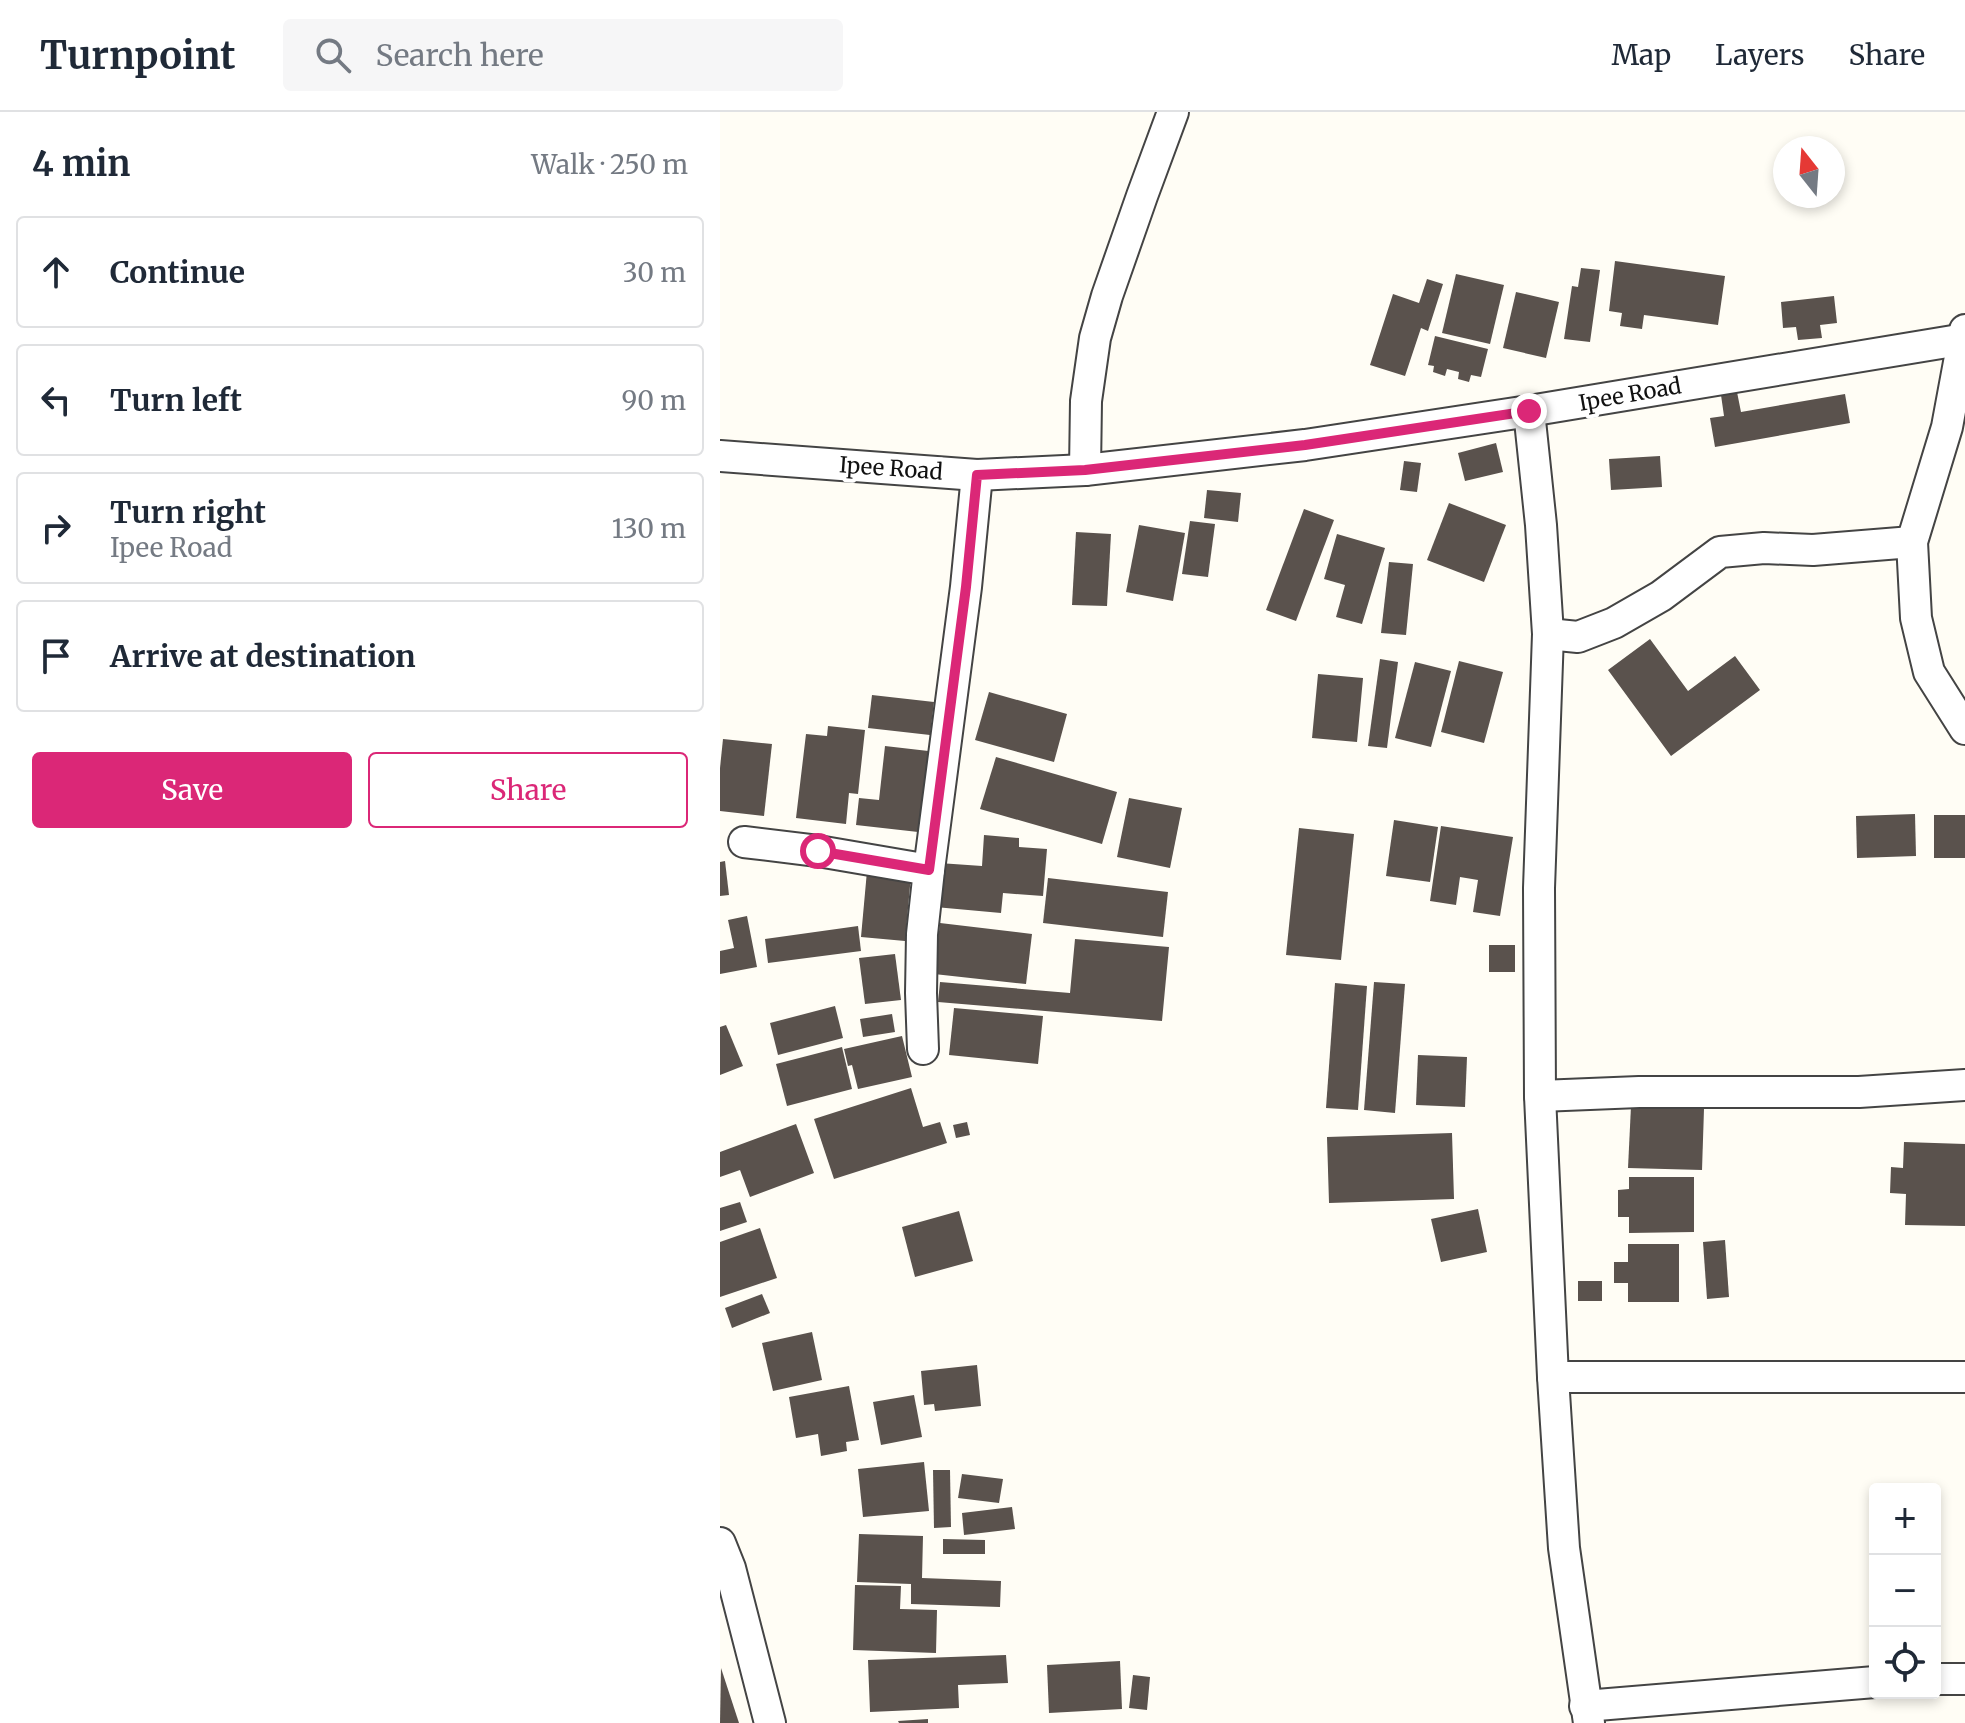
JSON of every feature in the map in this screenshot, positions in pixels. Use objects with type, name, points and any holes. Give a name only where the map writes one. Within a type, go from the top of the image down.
[{"type":"street","points":[[1085,470],[1086,401],[1095,338],[1173,112]]},
{"type":"street","points":[[1964,336],[1947,427],[1912,542],[1916,618],[1929,672],[1965,729]]},
{"type":"street","name":"Ipee Road","points":[[720,456],[977,475],[1085,470],[1305,445],[1529,411],[1964,336]]},
{"type":"street","points":[[1529,411],[1548,634],[1539,888],[1540,1096],[1564,1548],[1587,1714],[1869,1683]]},
{"type":"street","points":[[923,1049],[922,934],[966,587],[977,475]]},
{"type":"street","points":[[1548,634],[1578,637],[1614,623],[1661,596],[1720,552],[1764,548],[1813,550],[1912,542]]},
{"type":"street","points":[[744,842],[929,870]]},
{"type":"street","points":[[1540,1096],[1639,1092],[1859,1092],[1965,1085]]},
{"type":"street","points":[[1553,1377],[1965,1377]]},
{"type":"street","points":[[720,1543],[730,1568],[770,1723]]},
{"type":"street","points":[[1941,1679],[1965,1679]]},
{"type":"building","points":[[1615,261],[1725,276],[1718,325],[1644,315],[1642,329],[1620,326],[1622,313],[1609,311]]},
{"type":"building","points":[[1581,268],[1600,270],[1590,342],[1564,339],[1572,286],[1578,287]]},
{"type":"building","points":[[1456,274],[1504,285],[1490,344],[1442,333]]},
{"type":"building","points":[[1427,279],[1443,284],[1428,331],[1421,328],[1405,376],[1370,365],[1393,294],[1419,303]]},
{"type":"building","points":[[1516,292],[1559,302],[1546,358],[1503,348]]},
{"type":"building","points":[[1834,296],[1837,323],[1820,325],[1822,338],[1798,340],[1796,327],[1783,328],[1781,302]]},
{"type":"building","points":[[1435,336],[1488,349],[1481,377],[1471,375],[1469,382],[1458,379],[1459,372],[1447,369],[1445,376],[1433,372],[1434,366],[1428,365]]},
{"type":"building","points":[[1737,392],[1741,412],[1845,394],[1850,423],[1715,447],[1710,418],[1724,416],[1721,395]]},
{"type":"building","points":[[1496,443],[1503,472],[1465,481],[1458,453]]},
{"type":"building","points":[[1660,456],[1662,487],[1611,490],[1609,459]]},
{"type":"building","points":[[1404,461],[1421,463],[1417,492],[1400,490]]},
{"type":"building","points":[[1207,490],[1241,493],[1238,522],[1204,518]]},
{"type":"building","points":[[1449,503],[1506,525],[1484,582],[1427,560]]},
{"type":"building","points":[[1304,509],[1334,520],[1296,621],[1266,610]]},
{"type":"building","points":[[1190,521],[1215,524],[1208,577],[1182,574]]},
{"type":"building","points":[[1139,525],[1185,533],[1173,601],[1126,592]]},
{"type":"building","points":[[1076,532],[1111,534],[1107,606],[1072,605]]},
{"type":"building","points":[[1337,534],[1385,548],[1362,624],[1336,617],[1345,585],[1324,579]]},
{"type":"building","points":[[1389,562],[1413,564],[1406,635],[1381,633]]},
{"type":"building","points":[[1650,639],[1688,691],[1735,656],[1760,690],[1671,756],[1608,670]]},
{"type":"building","points":[[1380,659],[1398,662],[1387,748],[1368,746]]},
{"type":"building","points":[[1459,661],[1503,672],[1484,743],[1441,732]]},
{"type":"building","points":[[1415,662],[1451,671],[1431,747],[1395,738]]},
{"type":"building","points":[[1318,674],[1363,678],[1357,742],[1312,738]]},
{"type":"building","points":[[989,692],[1067,714],[1054,762],[975,740]]},
{"type":"building","points":[[872,695],[934,702],[930,735],[868,728]]},
{"type":"building","points":[[828,726],[865,730],[858,794],[849,793],[846,824],[796,818],[806,734],[827,736]]},
{"type":"building","points":[[723,739],[772,744],[764,816],[720,811]]},
{"type":"building","points":[[885,746],[937,752],[927,833],[856,825],[859,798],[879,800]]},
{"type":"building","points":[[996,757],[1117,792],[1102,844],[980,809]]},
{"type":"building","points":[[1129,798],[1182,808],[1170,868],[1117,857]]},
{"type":"building","points":[[1915,814],[1916,856],[1857,858],[1856,816]]},
{"type":"building","points":[[1934,815],[1965,815],[1965,858],[1934,858]]},
{"type":"building","points":[[1394,820],[1438,827],[1430,882],[1386,876]]},
{"type":"building","points":[[1441,826],[1513,837],[1500,916],[1473,912],[1478,880],[1460,877],[1456,905],[1430,901]]},
{"type":"building","points":[[1299,828],[1354,834],[1341,960],[1286,955]]},
{"type":"building","points":[[984,835],[1019,838],[1019,847],[1047,849],[1043,896],[1003,893],[1001,913],[935,907],[939,863],[982,866]]},
{"type":"building","points":[[725,861],[729,895],[720,896],[720,862]]},
{"type":"building","points":[[867,871],[911,875],[905,941],[861,937]]},
{"type":"building","points":[[1048,878],[1168,892],[1163,937],[1043,923]]},
{"type":"building","points":[[747,916],[757,967],[720,974],[720,951],[734,948],[728,920]]},
{"type":"building","points":[[940,923],[1032,934],[1026,984],[934,974]]},
{"type":"building","points":[[858,926],[861,951],[768,963],[765,939]]},
{"type":"building","points":[[1075,939],[1169,947],[1162,1021],[938,1002],[940,982],[1070,993]]},
{"type":"building","points":[[1489,945],[1515,945],[1515,972],[1489,972]]},
{"type":"building","points":[[895,954],[901,1000],[865,1004],[859,958]]},
{"type":"building","points":[[1374,982],[1405,984],[1395,1113],[1364,1110]]},
{"type":"building","points":[[1335,983],[1367,986],[1358,1110],[1326,1108]]},
{"type":"building","points":[[835,1006],[843,1038],[778,1055],[770,1023]]},
{"type":"building","points":[[954,1008],[1043,1016],[1038,1064],[949,1055]]},
{"type":"building","points":[[892,1014],[895,1032],[863,1037],[860,1019]]},
{"type":"building","points":[[726,1025],[743,1066],[720,1075],[720,1027]]},
{"type":"building","points":[[902,1036],[912,1077],[858,1089],[844,1049]]},
{"type":"building","points":[[842,1047],[852,1089],[787,1106],[776,1064]]},
{"type":"building","points":[[1418,1055],[1467,1057],[1465,1107],[1416,1105]]},
{"type":"building","points":[[911,1088],[923,1127],[940,1122],[947,1143],[834,1179],[814,1119]]},
{"type":"building","points":[[1631,1106],[1704,1109],[1702,1170],[1628,1168]]},
{"type":"building","points":[[967,1122],[970,1135],[956,1138],[953,1125]]},
{"type":"building","points":[[796,1124],[814,1173],[750,1197],[740,1170],[720,1177],[720,1152]]},
{"type":"building","points":[[1452,1133],[1454,1199],[1329,1203],[1327,1137]]},
{"type":"building","points":[[1904,1142],[1965,1144],[1965,1226],[1905,1225],[1906,1194],[1890,1193],[1891,1167],[1903,1168]]},
{"type":"building","points":[[1629,1177],[1694,1177],[1694,1232],[1629,1233],[1629,1217],[1618,1217],[1618,1190],[1629,1189]]},
{"type":"building","points":[[740,1202],[747,1222],[720,1231],[720,1208]]},
{"type":"building","points":[[1478,1209],[1487,1252],[1441,1262],[1431,1219]]},
{"type":"building","points":[[959,1211],[973,1261],[915,1277],[902,1227]]},
{"type":"building","points":[[760,1228],[777,1278],[720,1297],[720,1242]]},
{"type":"building","points":[[1725,1240],[1729,1297],[1707,1299],[1703,1242]]},
{"type":"building","points":[[1628,1244],[1679,1244],[1679,1302],[1628,1302],[1628,1283],[1614,1283],[1614,1262],[1628,1262]]},
{"type":"building","points":[[1578,1281],[1602,1281],[1602,1301],[1578,1301]]},
{"type":"building","points":[[762,1294],[770,1313],[732,1328],[725,1308]]},
{"type":"building","points":[[812,1332],[822,1380],[773,1391],[762,1343]]},
{"type":"building","points":[[977,1365],[981,1406],[935,1411],[934,1404],[924,1405],[921,1371]]},
{"type":"building","points":[[849,1386],[859,1440],[846,1442],[847,1451],[821,1456],[818,1434],[796,1438],[789,1397]]},
{"type":"building","points":[[914,1395],[922,1437],[881,1445],[873,1402]]},
{"type":"building","points":[[924,1462],[929,1511],[863,1517],[858,1469]]},
{"type":"building","points":[[933,1470],[950,1470],[951,1527],[934,1528]]},
{"type":"building","points":[[962,1474],[1003,1479],[999,1503],[958,1498]]},
{"type":"building","points":[[1012,1507],[1015,1529],[964,1535],[962,1513]]},
{"type":"building","points":[[859,1534],[923,1536],[922,1578],[1001,1581],[1000,1607],[911,1604],[911,1584],[857,1582]]},
{"type":"building","points":[[943,1539],[985,1540],[985,1554],[943,1554]]},
{"type":"building","points":[[855,1585],[901,1586],[900,1609],[937,1610],[936,1653],[853,1650]]},
{"type":"building","points":[[1006,1655],[1008,1683],[958,1685],[959,1708],[870,1712],[868,1660]]},
{"type":"building","points":[[1120,1661],[1122,1709],[1049,1713],[1047,1665]]},
{"type":"building","points":[[721,1668],[739,1723],[720,1723]]},
{"type":"building","points":[[1133,1675],[1150,1677],[1147,1710],[1129,1708]]},
{"type":"building","points":[[928,1719],[928,1723],[898,1721]]},
{"type":"route","points":[[818,851],[929,870],[966,587],[977,475],[1085,470],[1305,445],[1529,411]]}]
